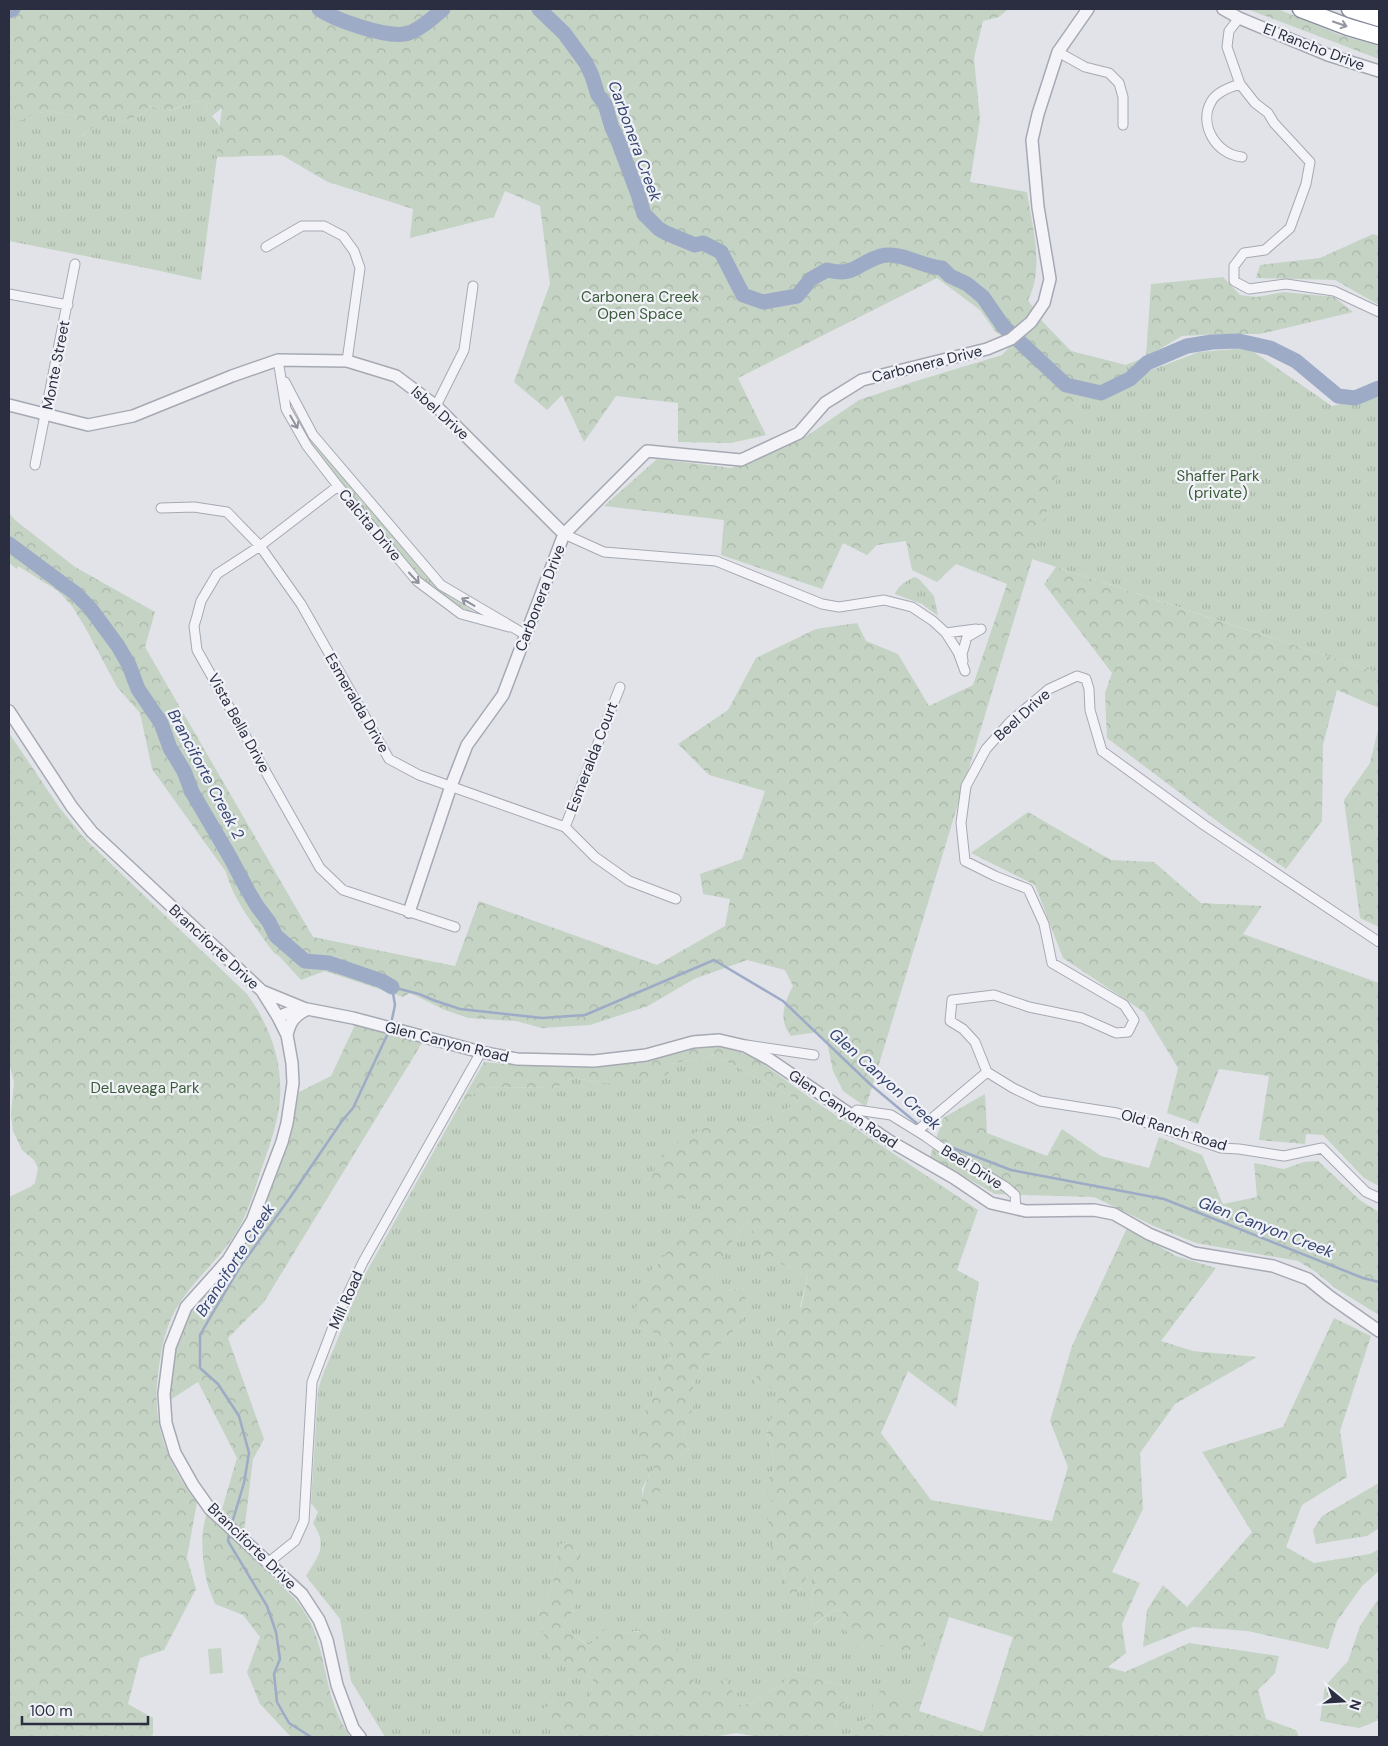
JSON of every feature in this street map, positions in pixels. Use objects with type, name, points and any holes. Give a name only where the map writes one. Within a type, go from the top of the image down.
[{"type":"highway","points":[[1301,9],[1348,27],[1379,36]]},
{"type":"highway","points":[[1350,9],[1379,18]]},
{"type":"street","name":"Carbonera Drive","points":[[409,912],[450,786],[467,745],[503,695],[564,534],[646,451],[741,460],[799,433],[825,403],[862,380],[987,349],[1011,338],[1031,322],[1044,303],[1050,279],[1038,207],[1032,140],[1038,114],[1058,52],[1088,9]]},
{"type":"street","name":"El Rancho Drive","points":[[1223,9],[1239,18],[1328,55],[1379,71]]},
{"type":"street","points":[[1239,18],[1229,31],[1227,47],[1240,84],[1255,103],[1268,113],[1274,123],[1310,162],[1306,184],[1290,228],[1265,250],[1244,253],[1234,266],[1234,281],[1249,288],[1286,284],[1334,291],[1379,312]]},
{"type":"street","points":[[1058,52],[1085,67],[1109,73],[1119,83],[1123,97],[1123,125]]},
{"type":"street","points":[[1240,84],[1222,91],[1211,100],[1206,122],[1210,134],[1224,150],[1234,156],[1242,157]]},
{"type":"street","points":[[266,247],[302,226],[324,226],[343,236],[354,251],[360,268],[347,361]]},
{"type":"street","name":"Monte Street","points":[[35,465],[75,264]]},
{"type":"street","points":[[436,406],[464,350],[474,286]]},
{"type":"street","points":[[9,294],[68,305]]},
{"type":"street","name":"Isbel Drive","points":[[9,405],[88,425],[133,416],[232,376],[278,360],[347,361],[396,376],[436,406],[564,534],[604,552],[716,562],[822,604],[839,607],[884,600],[912,607],[946,633]]},
{"type":"street","name":"Calcita Drive","points":[[278,360],[282,375],[286,409],[307,446],[417,582],[461,614],[509,627]]},
{"type":"street","name":"Calcita Drive","points":[[282,375],[313,435],[441,586],[526,636]]},
{"type":"street","name":"Vista Bella Drive","points":[[338,486],[260,546],[217,574],[201,601],[194,626],[197,650],[320,868],[343,890],[455,927]]},
{"type":"street","name":"Esmeralda Drive","points":[[161,508],[194,507],[227,512],[260,546],[300,604],[389,759],[419,775],[565,827],[594,857],[629,881],[676,899]]},
{"type":"street","points":[[982,629],[967,637],[962,654],[965,671],[958,652],[946,633],[982,629]]},
{"type":"street","name":"Beel Drive","points":[[987,1072],[975,1042],[963,1029],[950,1021],[952,1000],[994,995],[1029,1007],[1082,1018],[1116,1033],[1128,1032],[1134,1020],[1124,1005],[1052,963],[1044,924],[1028,889],[964,861],[961,823],[966,786],[986,749],[1012,721],[1049,689],[1077,676],[1086,679],[1089,689],[1090,710],[1102,751],[1204,825],[1379,942]]},
{"type":"street","name":"Esmeralda Court","points":[[565,827],[620,687]]},
{"type":"street","name":"Branciforte Drive","points":[[9,711],[72,807],[92,832],[262,991],[287,1035],[292,1063],[291,1103],[282,1142],[252,1221],[228,1260],[186,1307],[170,1347],[164,1394],[166,1423],[175,1453],[193,1485],[210,1508],[302,1594],[319,1620],[327,1640],[337,1685],[352,1728],[360,1737]]},
{"type":"street","points":[[262,991],[307,1009]]},
{"type":"street","points":[[287,1035],[290,1024],[296,1015],[307,1009]]},
{"type":"street","name":"Glen Canyon Road","points":[[278,1017],[292,1011],[307,1009],[353,1018],[481,1052],[517,1059],[594,1061],[646,1055],[693,1042],[718,1040],[745,1046],[769,1059],[888,1140],[991,1202],[1026,1211],[1094,1210],[1114,1214],[1149,1234],[1194,1253],[1273,1266],[1308,1279],[1379,1331]]},
{"type":"street","points":[[718,1040],[814,1055]]},
{"type":"street","name":"Mill Road","points":[[269,1562],[295,1541],[304,1521],[312,1382],[336,1319],[363,1262],[481,1052]]},
{"type":"street","points":[[921,1133],[925,1124],[987,1072]]},
{"type":"street","name":"Old Ranch Road","points":[[987,1072],[1013,1088],[1040,1101],[1117,1112],[1220,1148],[1284,1156],[1322,1148],[1366,1192],[1379,1198]]},
{"type":"street","name":"Beel Drive","points":[[851,1115],[857,1110],[891,1115],[1006,1187],[1015,1195],[1016,1209]]},
{"type":"green space","name":"Carbonera Creek Open Space","points":[[9,9],[1008,9],[999,17],[983,21],[974,58],[980,120],[970,182],[1027,192],[1036,247],[1036,274],[1028,300],[1041,320],[1071,351],[1126,365],[1128,378],[1091,390],[1084,389],[866,1107],[843,1091],[833,1071],[827,1042],[817,1032],[791,1036],[787,1030],[784,1011],[793,986],[785,970],[747,960],[694,979],[648,1006],[590,1025],[542,1028],[516,1021],[468,1018],[445,1010],[410,993],[403,997],[325,971],[301,980],[274,953],[253,924],[234,894],[226,872],[152,769],[140,713],[117,687],[72,606],[58,591],[18,566],[17,569],[9,563],[9,513],[15,520],[75,567],[155,612],[145,647],[313,937],[455,966],[479,901],[657,965],[725,926],[730,899],[703,894],[700,874],[742,859],[765,791],[709,775],[678,744],[728,710],[756,658],[816,629],[857,623],[866,641],[898,654],[929,706],[973,685],[1007,584],[956,564],[937,582],[912,570],[906,541],[877,545],[867,555],[843,543],[822,589],[721,555],[724,520],[604,506],[657,459],[732,468],[808,435],[859,400],[1002,355],[1012,344],[995,331],[980,310],[937,278],[738,378],[766,435],[731,443],[678,442],[678,403],[616,396],[584,442],[562,395],[547,410],[514,382],[550,284],[540,206],[505,191],[494,217],[410,238],[413,209],[328,182],[282,155],[216,157],[222,108],[212,116],[207,112],[205,102],[200,100],[168,111],[149,106],[144,114],[119,122],[114,115],[108,115],[106,127],[95,126],[81,136],[78,118],[61,113],[43,112],[9,123]]},
{"type":"green space","points":[[235,9],[328,182],[282,155],[217,157],[201,280],[9,241],[9,123],[43,112],[61,113],[78,118],[82,136],[108,115],[114,115],[119,122],[144,114],[149,106],[169,111],[200,100],[205,102],[207,112],[220,126]]},
{"type":"green space","points":[[1247,9],[1278,9],[1340,35],[1379,46],[1379,59]]},
{"type":"green space","points":[[1373,234],[1379,236],[1379,305],[1335,280],[1256,278],[1260,265],[1320,258]]},
{"type":"green space","points":[[1223,277],[1240,295],[1256,297],[1284,292],[1334,297],[1353,312],[1260,334],[1182,336],[1146,357],[1151,284]]},
{"type":"green space","name":"Shaffer Park (private)","points":[[1248,348],[1332,406],[1379,394],[1379,673],[1032,559],[1084,389],[1074,364],[1105,373],[1146,357],[1146,372],[1199,352]]},
{"type":"green space","points":[[291,407],[363,503],[382,521],[426,575],[451,597],[474,612],[472,613],[451,602],[420,580],[381,534],[312,444]]},
{"type":"green space","points":[[1056,567],[1379,673],[1379,708],[1337,690],[1323,745],[1322,821],[1286,869],[1229,830],[1107,738],[1105,693],[1112,673],[1044,584]]},
{"type":"green space","points":[[915,577],[934,596],[938,616],[922,604],[895,594],[903,584]]},
{"type":"green space","points":[[1379,726],[1379,927],[1360,918],[1344,800],[1370,763]]},
{"type":"green space","name":"DeLaveaga Park","points":[[9,733],[59,807],[84,838],[247,994],[271,1038],[279,1070],[280,1103],[277,1119],[246,1212],[239,1228],[228,1245],[192,1286],[175,1310],[164,1338],[161,1353],[157,1381],[157,1400],[158,1418],[162,1435],[167,1452],[175,1468],[197,1502],[187,1558],[196,1589],[164,1650],[140,1658],[128,1704],[153,1718],[153,1735],[147,1737],[9,1737],[9,1197],[35,1183],[38,1168],[34,1160],[22,1150],[13,1131],[11,1114],[14,1082],[9,1063]]},
{"type":"green space","points":[[1028,812],[1111,860],[1154,862],[1201,903],[1262,906],[1243,934],[1379,983],[1379,1186],[1364,1178],[1323,1135],[1306,1134],[1305,1144],[1259,1140],[1269,1076],[1219,1069],[1198,1124],[1167,1113],[1178,1068],[1144,1012],[1063,958],[1035,885],[971,853]]},
{"type":"green space","points":[[355,1025],[422,1043],[264,1302],[228,1338],[264,1439],[253,1459],[244,1532],[222,1509],[237,1458],[198,1382],[170,1400],[174,1346],[190,1310],[230,1267],[256,1222],[287,1147],[299,1092],[331,1076]]},
{"type":"green space","points":[[719,1046],[735,1050],[758,1060],[813,1100],[978,1210],[957,1270],[979,1282],[956,1407],[908,1371],[881,1433],[931,1500],[1052,1521],[1068,1467],[1050,1421],[1072,1346],[1127,1228],[1176,1256],[1216,1268],[1161,1341],[1193,1351],[1257,1357],[1175,1404],[1140,1453],[1143,1509],[1112,1572],[1140,1583],[1122,1624],[1126,1653],[1108,1667],[1125,1672],[1189,1643],[1279,1656],[1275,1673],[1258,1690],[1266,1719],[1296,1730],[1299,1737],[848,1737],[854,1724],[874,1716],[872,1706],[880,1691],[891,1688],[904,1699],[929,1680],[919,1711],[983,1732],[1013,1637],[949,1617],[929,1679],[935,1655],[934,1637],[928,1636],[921,1646],[897,1655],[885,1647],[858,1646],[853,1642],[842,1624],[845,1615],[840,1611],[835,1609],[813,1625],[811,1600],[816,1583],[815,1576],[808,1576],[795,1595],[790,1594],[782,1568],[775,1565],[768,1553],[776,1536],[770,1530],[767,1516],[774,1504],[767,1496],[769,1478],[774,1469],[767,1432],[779,1397],[770,1387],[755,1388],[755,1379],[788,1309],[801,1307],[808,1276],[746,1248],[754,1233],[748,1221],[736,1235],[726,1252],[712,1286],[728,1291],[743,1287],[748,1307],[741,1324],[703,1361],[693,1387],[693,1408],[683,1429],[689,1449],[677,1458],[661,1481],[658,1505],[642,1513],[643,1493],[655,1464],[636,1453],[638,1423],[652,1400],[660,1371],[670,1356],[670,1343],[654,1333],[640,1328],[633,1322],[636,1307],[651,1271],[660,1262],[688,1220],[706,1211],[693,1200],[680,1199],[664,1192],[651,1180],[656,1164],[682,1139],[715,1123],[743,1123],[757,1128],[799,1101],[715,1055],[671,1064],[668,1075],[608,1083],[573,1078],[555,1088],[482,1087],[458,1108],[484,1062],[514,1065],[600,1065]]},
{"type":"green space","points":[[715,1055],[799,1101],[757,1128],[743,1123],[680,1199],[693,1200],[707,1211],[688,1220],[660,1262],[651,1271],[640,1328],[654,1333],[670,1343],[670,1356],[660,1371],[652,1400],[638,1424],[655,1464],[642,1489],[642,1512],[658,1505],[660,1481],[677,1458],[689,1449],[683,1429],[693,1408],[693,1387],[703,1361],[741,1324],[748,1307],[743,1287],[728,1291],[711,1287],[726,1252],[736,1235],[748,1221],[754,1233],[747,1248],[808,1276],[800,1307],[778,1329],[755,1379],[773,1388],[779,1397],[767,1432],[774,1469],[769,1478],[777,1536],[775,1565],[782,1568],[790,1594],[795,1595],[808,1576],[815,1576],[816,1583],[811,1600],[814,1625],[835,1609],[840,1611],[845,1615],[842,1625],[862,1647],[883,1645],[891,1648],[928,1636],[934,1637],[935,1655],[929,1680],[904,1699],[874,1716],[854,1724],[848,1737],[827,1737],[835,1729],[837,1711],[850,1696],[842,1685],[823,1681],[809,1675],[792,1671],[782,1685],[769,1691],[752,1703],[739,1705],[695,1686],[687,1661],[639,1631],[622,1633],[600,1632],[590,1646],[572,1634],[565,1622],[574,1610],[574,1582],[580,1558],[571,1543],[560,1544],[554,1580],[548,1596],[538,1611],[549,1656],[593,1679],[590,1701],[554,1701],[538,1713],[559,1726],[568,1737],[385,1737],[351,1681],[340,1619],[306,1576],[318,1556],[321,1544],[318,1531],[313,1523],[318,1512],[311,1503],[318,1390],[362,1280],[458,1108],[482,1087],[555,1088],[573,1078],[608,1083],[671,1064]]},
{"type":"green space","points":[[985,1094],[987,1133],[1047,1156],[1062,1129],[1101,1156],[1149,1168],[1159,1137],[1202,1155],[1223,1204],[1257,1197],[1254,1163],[1284,1169],[1304,1162],[1318,1161],[1361,1201],[1379,1212],[1379,1315],[1335,1288],[1316,1272],[1298,1261],[1196,1243],[1156,1227],[1094,1197],[995,1194],[930,1157],[943,1118]]},
{"type":"green space","points":[[1334,1318],[1371,1336],[1340,1431],[1347,1477],[1302,1505],[1286,1547],[1314,1563],[1370,1554],[1379,1549],[1379,1571],[1362,1586],[1337,1621],[1328,1649],[1248,1631],[1193,1627],[1143,1647],[1147,1610],[1163,1585],[1187,1607],[1252,1532],[1202,1452],[1283,1427]]},
{"type":"green space","points":[[1379,1483],[1379,1528],[1367,1536],[1316,1544],[1313,1530],[1322,1516]]},
{"type":"green space","points":[[207,1513],[295,1599],[304,1611],[319,1645],[335,1706],[350,1737],[291,1737],[260,1704],[247,1672],[260,1637],[243,1615],[215,1604],[207,1584],[202,1545],[203,1528]]},
{"type":"green space","points":[[571,1543],[580,1558],[581,1572],[574,1585],[578,1600],[574,1610],[565,1622],[572,1634],[589,1646],[600,1632],[616,1625],[622,1633],[651,1633],[667,1639],[680,1651],[686,1660],[695,1686],[709,1692],[725,1677],[739,1705],[752,1703],[769,1691],[782,1685],[792,1671],[842,1685],[851,1695],[837,1711],[835,1729],[827,1737],[759,1737],[736,1733],[714,1737],[568,1737],[559,1726],[537,1713],[554,1701],[590,1701],[593,1679],[549,1657],[538,1611],[548,1596],[554,1579],[560,1544]]},
{"type":"green space","points":[[1379,1598],[1379,1720],[1359,1728],[1320,1721],[1325,1686],[1348,1661],[1360,1626]]},
{"type":"green space","points":[[221,1648],[223,1673],[210,1674],[208,1649]]},
{"type":"waterway","name":"Carbonera Creek","points":[[9,11],[13,9]]},
{"type":"waterway","name":"Carbonera Creek","points":[[319,9],[360,27],[395,34],[414,31],[443,9]]},
{"type":"waterway","name":"Carbonera Creek","points":[[539,9],[564,33],[586,63],[598,95],[605,104],[644,214],[659,229],[666,233],[695,245],[703,243],[721,252],[743,295],[763,302],[797,296],[811,279],[827,270],[844,272],[881,256],[904,257],[942,268],[950,276],[967,284],[983,297],[1003,326],[1066,385],[1101,393],[1130,379],[1147,363],[1187,346],[1212,342],[1239,341],[1270,348],[1296,361],[1338,396],[1355,398],[1379,388]]},
{"type":"waterway","name":"Branciforte Creek 2","points":[[9,544],[75,593],[90,608],[118,646],[129,665],[138,689],[161,723],[170,748],[184,771],[192,792],[248,891],[276,936],[305,961],[329,963],[382,981],[392,987]]},
{"type":"waterway","name":"Glen Canyon Creek","points":[[391,1024],[395,1005],[392,987],[419,994],[460,1009],[542,1018],[585,1015],[714,960],[783,1001],[871,1085],[932,1136]]},
{"type":"waterway","name":"Branciforte Creek","points":[[232,1523],[244,1483],[249,1453],[239,1416],[218,1384],[200,1368],[200,1335],[240,1267],[353,1108],[389,1031]]},
{"type":"waterway","name":"Glen Canyon Creek","points":[[943,1144],[1011,1170],[1164,1199],[1363,1278],[1379,1282]]},
{"type":"waterway","name":"Branciforte Creek","points":[[230,1533],[228,1541],[267,1606],[276,1632],[280,1659],[274,1674],[277,1702],[289,1723],[311,1737]]}]
